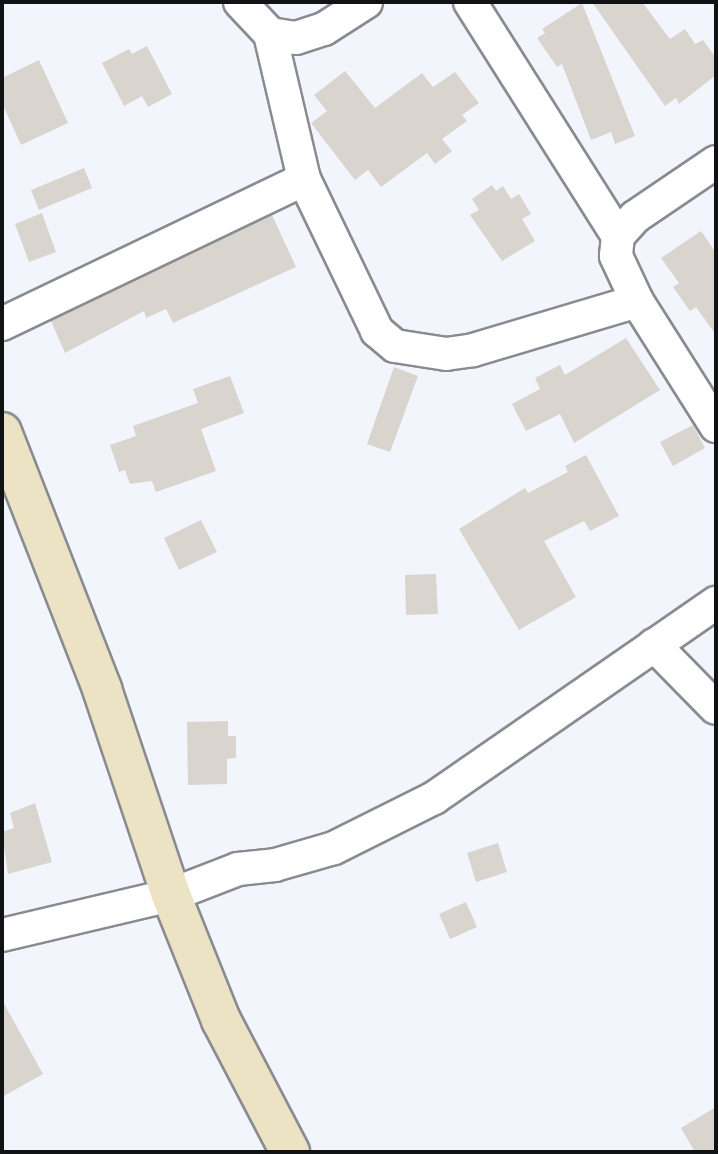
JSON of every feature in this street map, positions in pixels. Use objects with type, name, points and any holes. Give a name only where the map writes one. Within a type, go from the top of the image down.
[{"type":"street","points":[[240,2],[270,34],[290,134],[304,179],[377,331],[395,346],[446,354],[473,350],[637,300]]},
{"type":"street","points":[[270,34],[296,38],[324,29],[366,2]]},
{"type":"street","points":[[470,2],[618,236]]},
{"type":"street","points":[[716,162],[635,217],[618,236],[616,256],[637,300],[716,426]]},
{"type":"street","points":[[2,324],[304,179]]},
{"type":"street","points":[[2,432],[102,689],[170,895],[221,1020],[290,1152]]},
{"type":"street","points":[[2,935],[170,895],[238,869],[275,865],[334,848],[435,798],[716,603]]},
{"type":"street","points":[[654,645],[716,708]]},
{"type":"building","points":[[592,2],[642,2],[670,39],[685,29],[695,44],[703,40],[716,58],[716,75],[679,104],[676,98],[665,106]]},
{"type":"building","points":[[582,3],[635,136],[615,144],[611,132],[591,140],[562,64],[557,67],[537,38],[545,33],[542,29]]},
{"type":"building","points":[[147,46],[172,94],[148,107],[142,96],[124,106],[102,63],[129,49],[132,54]]},
{"type":"building","points":[[39,60],[68,123],[21,145],[2,103],[2,78]]},
{"type":"building","points":[[345,71],[375,108],[422,73],[433,87],[455,72],[479,103],[462,115],[467,121],[442,139],[452,151],[435,164],[427,153],[381,187],[368,170],[355,180],[311,123],[327,111],[314,95]]},
{"type":"building","points":[[84,168],[92,188],[39,210],[31,190]]},
{"type":"building","points":[[492,185],[496,191],[503,186],[511,199],[519,194],[531,214],[522,219],[535,241],[502,261],[470,215],[479,210],[472,199]]},
{"type":"building","points":[[42,213],[56,252],[29,262],[15,224]]},
{"type":"building","points":[[272,215],[296,267],[173,323],[166,309],[146,318],[144,311],[65,353],[51,321]]},
{"type":"building","points":[[701,231],[716,253],[716,335],[696,307],[690,311],[673,287],[679,283],[661,258]]},
{"type":"building","points":[[626,338],[660,390],[574,443],[560,414],[526,431],[512,404],[540,389],[535,378],[560,365],[565,375]]},
{"type":"building","points":[[394,367],[418,376],[390,452],[367,444]]},
{"type":"building","points":[[230,376],[244,413],[201,429],[216,471],[156,492],[152,481],[130,484],[125,470],[119,472],[110,445],[136,436],[133,426],[198,403],[193,389]]},
{"type":"building","points":[[693,425],[705,448],[673,466],[660,442]]},
{"type":"building","points":[[586,455],[619,516],[590,531],[584,521],[544,541],[576,597],[519,630],[459,529],[525,488],[528,493],[568,472],[565,466]]},
{"type":"building","points":[[201,520],[217,552],[179,570],[164,538]]},
{"type":"building","points":[[436,574],[438,614],[406,615],[405,575]]},
{"type":"building","points":[[228,721],[228,736],[236,736],[236,758],[227,759],[227,784],[188,785],[187,722]]},
{"type":"building","points":[[35,803],[52,862],[8,874],[2,832],[14,828],[10,813]]},
{"type":"building","points":[[498,843],[507,872],[476,882],[467,853]]},
{"type":"building","points":[[466,902],[477,927],[450,939],[439,914]]},
{"type":"building","points":[[2,1000],[43,1074],[2,1097]]},
{"type":"building","points":[[716,1107],[716,1152],[695,1152],[681,1128]]}]
